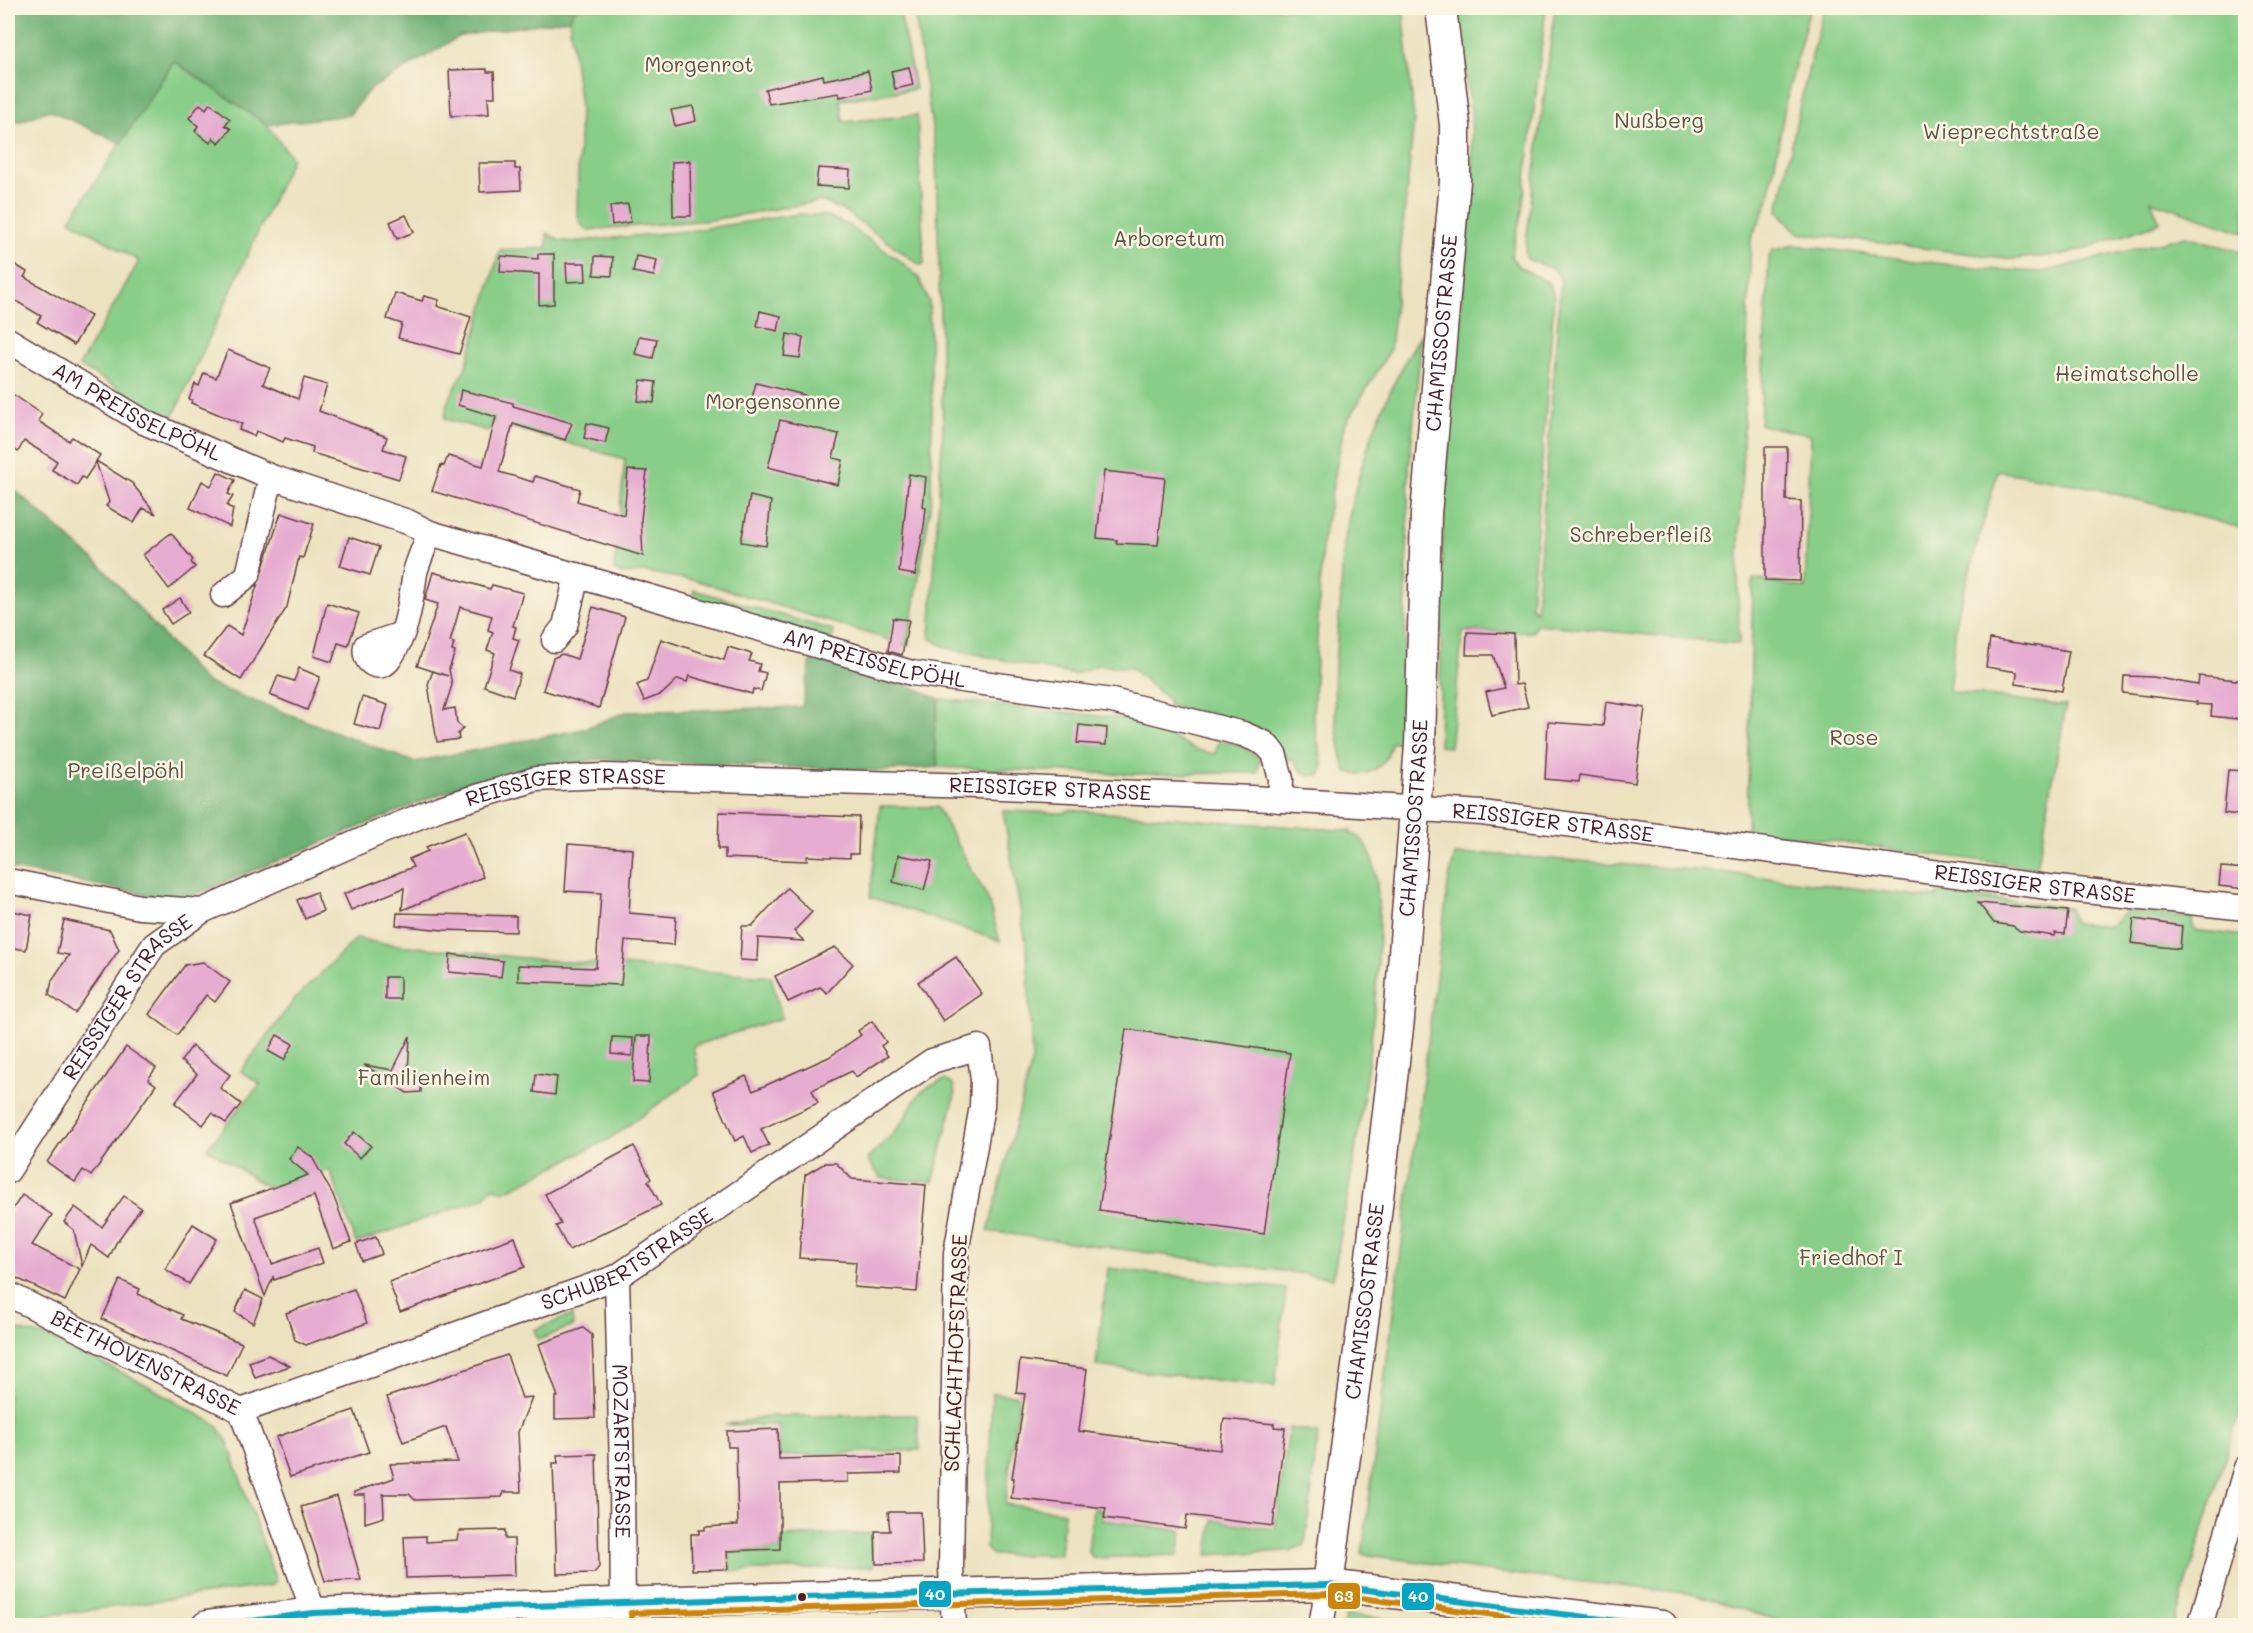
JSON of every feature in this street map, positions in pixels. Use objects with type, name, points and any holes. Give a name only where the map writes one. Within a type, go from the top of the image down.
[{"type":"street","name":"CHAMISSOSTRASSE","points":[[1322,1626],[1367,1291],[1399,1019],[1420,745],[1426,514],[1455,181],[1455,125],[1441,8]]},
{"type":"street","name":"AM PREISSELPÖHL","points":[[8,340],[144,422],[271,477],[408,522],[430,533],[912,673],[1112,701],[1243,734],[1264,743],[1274,753],[1281,778],[1280,800]]},
{"type":"street","points":[[223,595],[248,575],[271,477]]},
{"type":"street","points":[[402,634],[411,612],[416,571],[430,533]]},
{"type":"street","points":[[554,640],[565,626],[577,575]]},
{"type":"street","name":"REISSIGER STRASSE","points":[[8,1171],[154,945],[202,910],[440,808],[536,779],[615,776],[966,786],[1280,800],[1482,813],[2048,887],[2246,908]]},
{"type":"street","points":[[8,881],[140,906],[202,910]]},
{"type":"street","name":"SCHUBERTSTRASSE","points":[[241,1411],[617,1277],[932,1061],[979,1047]]},
{"type":"street","name":"SCHLACHTHOFSTRASSE","points":[[954,1626],[952,1593],[956,1253],[982,1106],[983,1080],[979,1047]]},
{"type":"street","name":"MOZARTSTRASSE","points":[[617,1277],[622,1469],[622,1615]]},
{"type":"street","name":"BEETHOVENSTRASSE","points":[[8,1294],[241,1411],[314,1619]]},
{"type":"street","points":[[2200,1626],[2246,1468]]},
{"type":"street","points":[[207,1626],[314,1619],[622,1615],[952,1593],[1328,1585],[1662,1626]]},
{"type":"green space","points":[[8,8],[576,8],[569,19],[460,36],[369,90],[349,115],[267,125],[174,61],[121,143],[49,110],[8,126]]},
{"type":"green space","name":"Morgenrot","points":[[576,8],[899,8],[915,89],[840,100],[843,122],[917,115],[924,264],[920,265],[846,212],[821,201],[711,220],[587,230],[581,224],[577,214],[580,107],[569,19]]},
{"type":"green space","name":"Arboretum","points":[[914,8],[1403,8],[1414,120],[1390,350],[1344,426],[1322,544],[1313,716],[1323,769],[1320,775],[1310,776],[1300,770],[1294,761],[1286,758],[1265,733],[1227,717],[1168,706],[1169,700],[1131,668],[1098,665],[1074,675],[947,648],[930,638],[943,428],[936,153]]},
{"type":"green space","points":[[1456,8],[1546,8],[1522,212],[1511,256],[1518,266],[1550,284],[1554,298],[1531,607],[1536,611],[1561,279],[1554,269],[1527,259],[1525,252],[1555,8],[1810,8],[1786,100],[1768,203],[1751,239],[1738,574],[1739,644],[1536,624],[1533,632],[1463,631],[1450,747],[1439,746],[1444,482],[1473,177],[1471,112]]},
{"type":"green space","name":"Wieprechtstraße","points":[[1824,8],[2245,8],[2245,233],[2151,201],[2160,223],[2068,254],[2014,259],[1798,233],[1778,211],[1801,100]]},
{"type":"green space","points":[[174,61],[267,125],[292,158],[172,419],[79,366],[139,261],[70,220]]},
{"type":"green space","name":"Morgensonne","points":[[799,214],[827,216],[849,226],[903,263],[919,278],[929,302],[932,407],[931,501],[908,646],[698,581],[645,572],[622,574],[614,570],[625,459],[492,422],[489,431],[445,419],[447,403],[466,367],[500,250],[547,248],[547,233],[560,241],[571,242],[688,231]]},
{"type":"green space","points":[[2186,236],[2245,253],[2245,529],[2090,487],[1998,471],[1957,616],[1949,691],[2066,706],[2037,868],[1747,830],[1753,579],[1805,588],[1811,435],[1760,425],[1769,257],[1773,250],[1794,245],[1983,269],[2043,272]]},
{"type":"green space","points":[[1422,333],[1409,468],[1402,742],[1391,743],[1386,758],[1376,769],[1362,774],[1354,773],[1346,771],[1341,751],[1334,691],[1344,545],[1355,489],[1372,435],[1394,383]]},
{"type":"green space","name":"Preißelpöhl","points":[[8,484],[102,567],[205,682],[414,762],[583,729],[626,712],[802,707],[811,660],[888,676],[939,699],[934,734],[938,767],[882,771],[599,759],[462,785],[179,901],[8,868]]},
{"type":"green space","points":[[694,590],[833,630],[832,641],[692,599]]},
{"type":"green space","points":[[939,699],[1139,720],[1196,750],[1215,754],[1219,741],[1238,744],[1260,759],[1257,773],[1122,774],[938,767],[934,734]]},
{"type":"green space","points":[[880,806],[937,807],[987,897],[1000,941],[870,897]]},
{"type":"green space","points":[[1069,810],[1351,831],[1350,834],[1370,853],[1378,898],[1378,963],[1361,1115],[1333,1278],[988,1231],[1032,1061],[1027,949],[1003,811],[1064,813]]},
{"type":"green space","name":"Friedhof I","points":[[1487,854],[1720,872],[1936,898],[1939,893],[2070,908],[2074,923],[2109,926],[2127,911],[2192,918],[2193,930],[2245,936],[2245,1393],[2174,1625],[1791,1625],[1695,1594],[1501,1573],[1362,1554],[1449,878],[1455,855]]},
{"type":"green space","name":"Familienheim","points":[[357,938],[379,943],[543,960],[771,976],[782,1018],[693,1046],[699,1075],[609,1139],[504,1192],[493,1187],[484,1198],[356,1243],[330,1170],[270,1189],[207,1148],[260,1084],[241,1071],[295,999]]},
{"type":"green space","points":[[944,1080],[953,1084],[955,1095],[933,1182],[881,1178],[867,1159],[897,1129],[919,1095]]},
{"type":"green space","points":[[1108,1268],[1286,1289],[1275,1387],[1096,1366]]},
{"type":"green space","points":[[572,1315],[573,1326],[538,1340],[534,1330]]},
{"type":"green space","points":[[8,1328],[48,1337],[145,1384],[217,1425],[228,1443],[276,1581],[273,1585],[8,1621]]},
{"type":"green space","points":[[992,1393],[1019,1396],[1005,1504],[1064,1512],[1060,1555],[992,1555],[986,1548]]},
{"type":"green space","points":[[917,1415],[920,1450],[780,1456],[779,1425],[725,1425],[772,1416]]},
{"type":"green space","points":[[1289,1428],[1318,1433],[1305,1545],[1288,1551],[1208,1555],[1213,1520],[1275,1529]]},
{"type":"green space","points":[[1093,1508],[1102,1510],[1102,1520],[1182,1531],[1178,1555],[1093,1558],[1088,1552]]},
{"type":"green space","points":[[871,1533],[873,1567],[730,1571],[730,1551],[780,1549],[783,1537]]},
{"type":"green space","points":[[1350,1615],[1436,1625],[1344,1625],[1345,1617]]},
{"type":"building","points":[[909,67],[913,85],[895,89],[891,71]]},
{"type":"building","points":[[487,69],[487,72],[494,72],[495,97],[488,97],[489,114],[451,116],[449,70]]},
{"type":"building","points":[[868,71],[872,90],[840,97],[839,93],[769,104],[765,89],[823,75],[824,80]]},
{"type":"building","points":[[210,103],[230,119],[225,125],[231,129],[219,143],[213,138],[210,143],[195,131],[198,126],[189,118],[200,104],[206,109]]},
{"type":"building","points":[[693,106],[696,121],[675,126],[671,110]]},
{"type":"building","points":[[690,161],[691,216],[673,216],[672,162]]},
{"type":"building","points":[[479,163],[515,163],[515,169],[520,169],[521,190],[480,192]]},
{"type":"building","points":[[818,168],[850,170],[849,188],[816,186]]},
{"type":"building","points":[[628,204],[631,222],[612,225],[610,206]]},
{"type":"building","points":[[406,215],[414,232],[397,239],[390,222]]},
{"type":"building","points":[[538,254],[554,254],[554,304],[539,305],[539,274],[500,272],[501,256],[538,259]]},
{"type":"building","points":[[595,256],[613,257],[612,276],[594,275]]},
{"type":"building","points":[[636,256],[657,260],[654,276],[633,272]]},
{"type":"building","points":[[8,260],[27,272],[24,277],[91,316],[74,345],[37,322],[41,316],[11,298],[8,304]]},
{"type":"building","points":[[566,263],[585,263],[586,281],[567,282]]},
{"type":"building","points":[[395,293],[422,301],[424,296],[439,300],[437,306],[471,317],[459,354],[398,338],[402,324],[387,319]]},
{"type":"building","points":[[760,311],[781,316],[778,331],[757,326]]},
{"type":"building","points":[[787,334],[803,337],[800,358],[784,356]]},
{"type":"building","points":[[639,336],[657,339],[653,358],[635,354]]},
{"type":"building","points":[[228,350],[270,368],[263,384],[298,399],[304,378],[327,385],[319,411],[387,437],[383,449],[406,456],[399,479],[312,453],[313,447],[285,438],[283,442],[256,431],[254,436],[239,430],[242,424],[191,403],[192,400],[189,399],[195,384],[199,386],[204,373],[216,378]]},
{"type":"building","points":[[641,380],[656,382],[654,403],[638,401]]},
{"type":"building","points":[[756,383],[805,395],[802,409],[752,398]]},
{"type":"building","points":[[461,390],[513,403],[513,406],[572,423],[565,440],[513,424],[499,472],[533,482],[535,476],[580,489],[577,501],[624,515],[628,470],[647,471],[641,519],[643,556],[432,491],[441,465],[444,466],[448,456],[483,466],[496,417],[458,405]]},
{"type":"building","points":[[8,391],[42,414],[38,421],[69,441],[72,437],[100,455],[96,461],[132,483],[156,514],[143,508],[134,523],[106,506],[109,502],[96,462],[85,479],[82,477],[77,485],[52,470],[57,461],[24,441],[18,452],[8,445]]},
{"type":"building","points":[[780,420],[839,434],[833,458],[843,460],[838,485],[768,467]]},
{"type":"building","points":[[587,423],[609,428],[605,443],[584,438]]},
{"type":"building","points":[[1765,447],[1787,447],[1786,500],[1801,501],[1800,581],[1765,580]]},
{"type":"building","points":[[1104,471],[1165,478],[1158,545],[1116,543],[1117,540],[1097,538]]},
{"type":"building","points":[[218,472],[235,480],[228,494],[233,496],[227,506],[233,509],[230,527],[190,508],[202,481],[211,486]]},
{"type":"building","points":[[909,474],[926,477],[924,526],[915,575],[899,572]]},
{"type":"building","points":[[750,496],[771,501],[766,546],[741,542]]},
{"type":"building","points":[[281,513],[314,524],[303,558],[299,557],[287,607],[241,680],[204,656],[227,626],[241,635]]},
{"type":"building","points":[[171,533],[193,560],[191,562],[195,567],[169,589],[143,555]]},
{"type":"building","points":[[349,537],[379,547],[370,575],[340,566]]},
{"type":"building","points":[[433,572],[490,589],[492,585],[523,593],[513,626],[516,627],[513,638],[519,640],[509,670],[520,674],[513,696],[484,686],[495,653],[487,650],[493,632],[488,630],[492,616],[460,607],[450,642],[454,643],[452,651],[455,652],[449,669],[452,685],[444,710],[455,708],[457,723],[463,728],[458,734],[459,739],[437,742],[428,684],[433,671],[417,666],[438,604],[425,600]]},
{"type":"building","points":[[180,598],[189,612],[171,624],[162,610]]},
{"type":"building","points":[[327,603],[359,613],[348,646],[338,643],[332,662],[314,656]]},
{"type":"building","points":[[593,607],[625,617],[599,708],[543,690],[553,658],[562,654],[577,659]]},
{"type":"building","points":[[893,618],[909,620],[902,655],[888,651]]},
{"type":"building","points":[[1467,632],[1514,634],[1515,685],[1522,684],[1528,707],[1492,715],[1486,692],[1504,688],[1493,655],[1466,655]]},
{"type":"building","points":[[661,639],[724,660],[728,647],[752,654],[749,661],[760,664],[758,671],[766,673],[761,691],[753,689],[752,694],[689,676],[687,682],[678,679],[662,694],[644,701],[637,685],[647,681]]},
{"type":"building","points":[[1990,639],[2069,651],[2062,691],[2016,684],[2017,672],[1986,667]]},
{"type":"building","points":[[299,668],[320,677],[307,710],[270,695],[278,676],[294,681]]},
{"type":"building","points":[[2124,676],[2153,677],[2198,685],[2199,676],[2246,681],[2246,720],[2211,716],[2212,705],[2123,693]]},
{"type":"building","points":[[362,697],[388,705],[380,731],[354,724]]},
{"type":"building","points":[[1606,702],[1645,708],[1635,783],[1580,775],[1579,782],[1545,779],[1548,722],[1603,726]]},
{"type":"building","points":[[1079,725],[1107,728],[1106,745],[1077,743]]},
{"type":"building","points":[[2228,770],[2246,771],[2246,816],[2224,813]]},
{"type":"building","points":[[719,812],[859,817],[858,854],[850,854],[850,858],[807,856],[807,861],[725,858],[725,849],[718,849]]},
{"type":"building","points":[[465,832],[483,877],[402,910],[404,888],[351,910],[344,894],[413,867],[409,859],[428,851],[426,847]]},
{"type":"building","points":[[568,844],[633,849],[629,913],[676,917],[674,945],[625,941],[621,985],[518,981],[518,965],[596,968],[601,893],[565,891]]},
{"type":"building","points":[[898,855],[932,861],[924,890],[893,882]]},
{"type":"building","points":[[2221,867],[2246,869],[2246,889],[2219,886]]},
{"type":"building","points":[[787,888],[812,912],[794,931],[804,941],[758,938],[757,961],[740,960],[742,926],[752,926]]},
{"type":"building","points":[[316,892],[323,911],[305,919],[297,900]]},
{"type":"building","points":[[1978,903],[2068,911],[2065,934],[2055,933],[2054,936],[2020,931],[2013,926],[1994,923]]},
{"type":"building","points":[[8,910],[32,915],[26,950],[8,947]]},
{"type":"building","points":[[397,913],[516,916],[516,932],[443,930],[396,925]]},
{"type":"building","points":[[2134,919],[2182,926],[2180,949],[2131,943]]},
{"type":"building","points":[[64,920],[110,930],[119,950],[75,1013],[49,995],[52,980],[69,955],[57,953]]},
{"type":"building","points":[[835,947],[853,964],[827,993],[820,987],[788,1002],[775,976]]},
{"type":"building","points":[[450,954],[503,961],[501,977],[449,972]]},
{"type":"building","points":[[956,957],[982,994],[943,1021],[918,982]]},
{"type":"building","points":[[203,962],[230,982],[215,1002],[206,995],[177,1035],[149,1014],[185,965]]},
{"type":"building","points":[[385,977],[400,977],[400,999],[385,999]]},
{"type":"building","points":[[872,1021],[886,1042],[881,1046],[888,1056],[856,1077],[852,1071],[812,1090],[818,1103],[761,1129],[769,1145],[752,1153],[744,1136],[735,1141],[713,1091],[746,1076],[753,1091],[829,1057],[861,1035],[858,1031]]},
{"type":"building","points":[[1126,1029],[1290,1053],[1264,1234],[1099,1210]]},
{"type":"building","points":[[277,1035],[293,1044],[284,1060],[268,1051]]},
{"type":"building","points":[[410,1036],[408,1073],[421,1075],[421,1092],[407,1093],[364,1065],[393,1070]]},
{"type":"building","points":[[636,1036],[651,1036],[649,1083],[633,1082]]},
{"type":"building","points":[[612,1037],[633,1038],[632,1056],[611,1054]]},
{"type":"building","points":[[192,1046],[230,1075],[220,1088],[241,1104],[226,1123],[212,1113],[203,1125],[175,1103],[197,1074],[181,1061]]},
{"type":"building","points":[[126,1047],[156,1068],[148,1079],[156,1085],[91,1176],[83,1170],[75,1182],[47,1162]]},
{"type":"building","points":[[536,1074],[557,1077],[555,1095],[534,1092]]},
{"type":"building","points":[[354,1132],[371,1146],[360,1158],[344,1144]]},
{"type":"building","points":[[634,1146],[651,1179],[648,1181],[661,1205],[569,1250],[556,1226],[561,1224],[545,1194]]},
{"type":"building","points":[[298,1147],[312,1157],[333,1195],[351,1242],[333,1249],[314,1196],[255,1217],[272,1264],[318,1248],[323,1263],[274,1280],[273,1277],[265,1296],[231,1203],[308,1175],[289,1159]]},
{"type":"building","points":[[825,1163],[836,1163],[852,1179],[926,1185],[917,1292],[854,1287],[856,1262],[799,1258],[805,1175]]},
{"type":"building","points":[[22,1195],[52,1215],[32,1245],[80,1269],[65,1301],[8,1274],[8,1216]]},
{"type":"building","points":[[124,1196],[141,1208],[116,1243],[109,1258],[91,1245],[82,1266],[74,1230],[64,1222],[75,1207],[102,1227]]},
{"type":"building","points":[[193,1224],[217,1239],[189,1284],[165,1269]]},
{"type":"building","points":[[376,1237],[382,1254],[362,1261],[356,1244]]},
{"type":"building","points":[[515,1237],[525,1267],[400,1312],[389,1282]]},
{"type":"building","points":[[120,1280],[140,1289],[138,1294],[183,1315],[181,1319],[242,1343],[227,1376],[102,1319]]},
{"type":"building","points":[[354,1289],[367,1323],[306,1345],[295,1340],[286,1313]]},
{"type":"building","points":[[245,1290],[263,1299],[253,1323],[235,1312]]},
{"type":"building","points":[[583,1328],[592,1335],[595,1418],[555,1419],[555,1397],[558,1397],[539,1344]]},
{"type":"building","points":[[268,1355],[290,1366],[255,1378],[249,1362]]},
{"type":"building","points":[[507,1355],[522,1398],[532,1397],[518,1432],[521,1492],[504,1492],[502,1497],[415,1500],[409,1494],[383,1494],[384,1517],[365,1523],[365,1495],[354,1495],[354,1492],[394,1478],[390,1464],[458,1462],[446,1427],[403,1442],[387,1397]]},
{"type":"building","points":[[1020,1360],[1087,1369],[1079,1431],[1220,1450],[1224,1419],[1274,1424],[1274,1427],[1285,1428],[1273,1526],[1187,1515],[1185,1529],[1104,1518],[1106,1508],[1011,1498],[1025,1394],[1016,1393]]},
{"type":"building","points":[[354,1410],[369,1452],[290,1477],[276,1437]]},
{"type":"building","points":[[778,1429],[779,1459],[901,1456],[901,1473],[848,1474],[848,1482],[780,1484],[780,1549],[727,1551],[728,1569],[692,1570],[691,1534],[699,1534],[699,1530],[705,1530],[705,1527],[738,1525],[736,1447],[728,1447],[727,1431]]},
{"type":"building","points":[[596,1454],[599,1567],[594,1573],[557,1574],[553,1463],[558,1463],[557,1455]]},
{"type":"building","points":[[337,1496],[361,1580],[325,1581],[301,1507]]},
{"type":"building","points":[[888,1512],[921,1512],[923,1563],[876,1564],[875,1531],[890,1531]]},
{"type":"building","points":[[505,1530],[505,1539],[514,1539],[515,1575],[406,1578],[404,1537],[426,1536],[426,1542],[457,1540],[459,1531]]},
{"type":"transit line","name":"40","points":[[211,1626],[314,1613],[803,1597],[1328,1585],[1658,1626]]},
{"type":"transit line","name":"63","points":[[632,1626],[631,1613],[1328,1594],[1584,1626]]},
{"type":"park label","name":"Nußberg","points":[[1659,121]]},
{"type":"park label","name":"Heimatscholle","points":[[2127,374]]},
{"type":"park label","name":"Schreberfleiß","points":[[1641,535]]},
{"type":"park label","name":"Rose","points":[[1854,738]]}]
